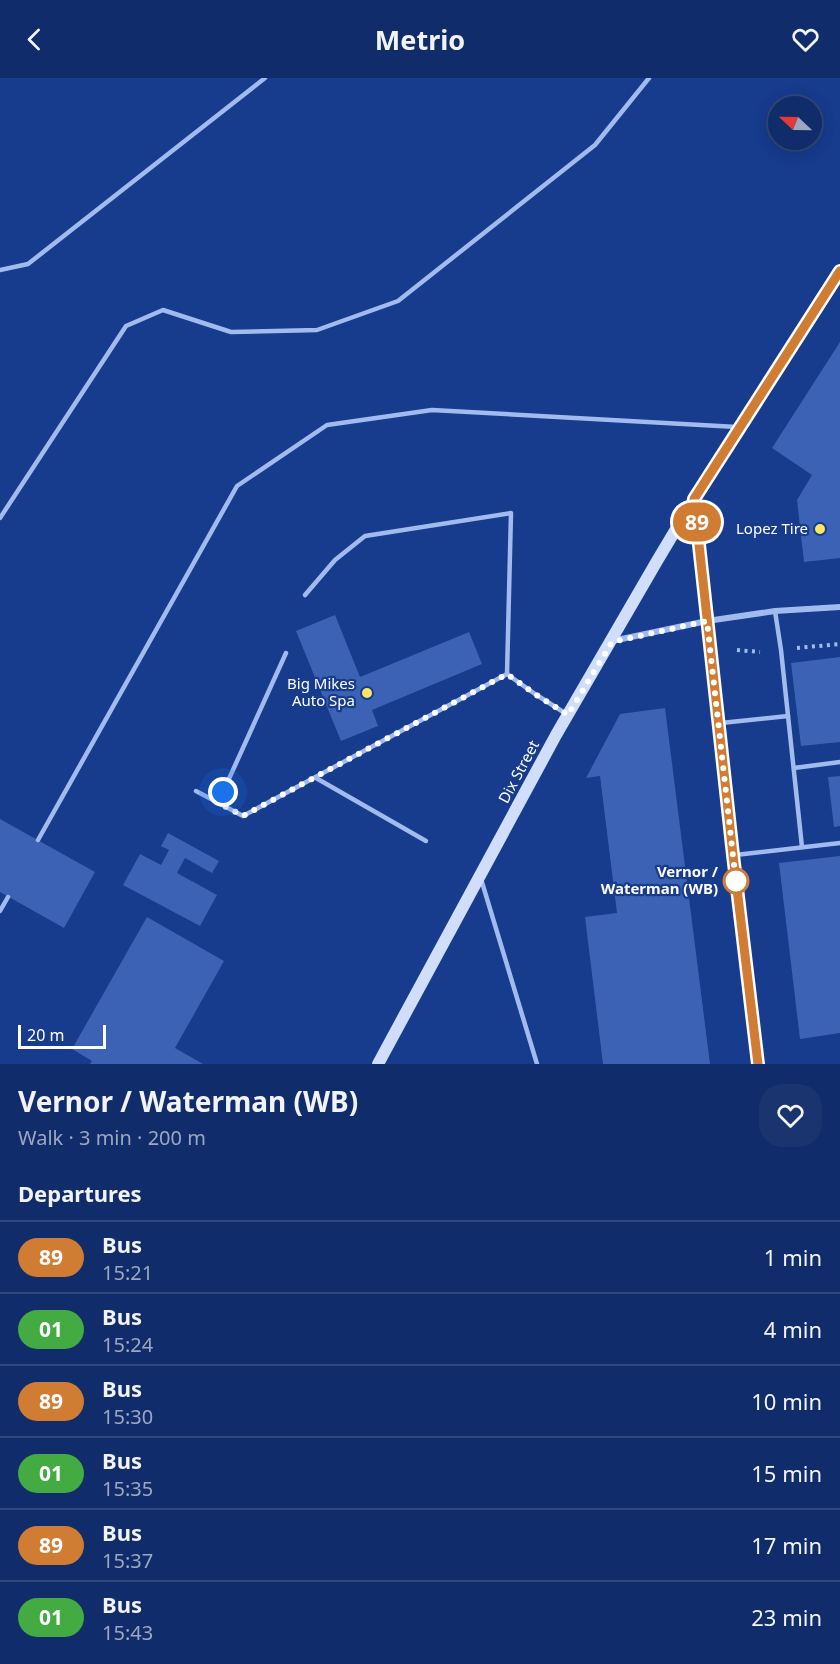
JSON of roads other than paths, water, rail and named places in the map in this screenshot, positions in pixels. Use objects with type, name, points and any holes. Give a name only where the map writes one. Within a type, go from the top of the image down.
[{"type":"street","name":"Dix Street","points":[[378,1064],[568,715],[657,561],[840,271]]},
{"type":"street","points":[[694,499],[758,1064]]},
{"type":"street","points":[[612,642],[707,621],[775,611],[840,607]]},
{"type":"lane","points":[[0,270],[28,264],[265,78]]},
{"type":"lane","points":[[0,518],[126,326],[163,310],[231,332],[317,330],[398,301],[595,145],[649,78]]},
{"type":"lane","points":[[38,840],[237,486],[327,425],[432,410],[740,428]]},
{"type":"lane","points":[[305,595],[335,560],[365,536],[510,513],[507,674]]},
{"type":"lane","points":[[775,611],[802,848]]},
{"type":"lane","points":[[217,802],[286,653]]},
{"type":"lane","points":[[507,674],[568,715]]},
{"type":"lane","points":[[196,791],[243,816],[507,674]]},
{"type":"lane","points":[[718,723],[788,716]]},
{"type":"lane","points":[[794,768],[840,762]]},
{"type":"lane","points":[[316,778],[426,841]]},
{"type":"lane","points":[[733,855],[840,843]]},
{"type":"lane","points":[[480,876],[537,1064]]},
{"type":"lane","points":[[0,911],[8,897]]},
{"type":"place","name":"Lopez Tire","points":[[820,529]]},
{"type":"place","name":"Big Mikes Auto Spa","points":[[367,693]]},
{"type":"place","name":"Vernor / Waterman (WB)","points":[[736,881]]}]
